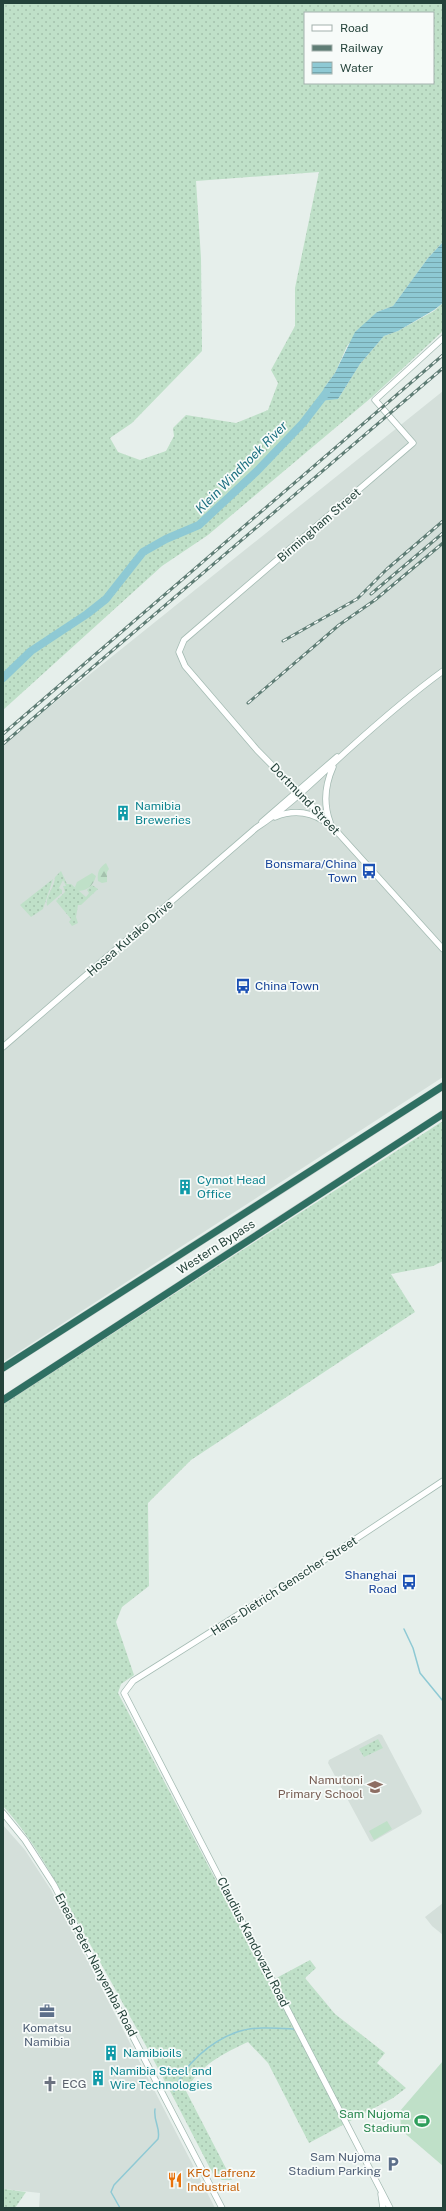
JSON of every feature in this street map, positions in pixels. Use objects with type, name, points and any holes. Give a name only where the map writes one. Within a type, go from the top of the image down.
[{"type":"highway","name":"Western Bypass","points":[[3,1368],[443,1086]]},
{"type":"highway","name":"Western Bypass","points":[[3,1400],[443,1114]]},
{"type":"street","name":"Birmingham Street","points":[[181,644],[413,443],[375,400],[443,338]]},
{"type":"street","name":"Dortmund Street","points":[[181,644],[179,652],[185,666],[257,750],[331,825],[443,949]]},
{"type":"street","name":"Hosea Kutako Drive","points":[[256,828],[270,819],[298,792],[443,671]]},
{"type":"street","name":"Hosea Kutako Drive","points":[[3,1047],[256,828],[267,816],[334,765],[348,750]]},
{"type":"street","points":[[331,825],[325,792],[327,781],[334,765]]},
{"type":"street","points":[[270,819],[286,812],[297,812],[314,816],[331,825]]},
{"type":"street","name":"Hans-Dietrich Genscher Street","points":[[125,1690],[133,1681],[251,1608],[443,1482]]},
{"type":"street","name":"Claudius Kandovazu Road","points":[[125,1690],[128,1703],[378,2182],[393,2208]]},
{"type":"street","name":"Eneas Peter Nanyemba Road","points":[[3,1813],[25,1840],[54,1885],[222,2208]]},
{"type":"street","points":[[378,2182],[383,2208]]},
{"type":"street","name":"Claudius Kandovazu Road","points":[[384,2193],[390,2208]]},
{"type":"shaded area","points":[[443,391],[443,1077],[3,1362],[3,744]]},
{"type":"shaded area","name":"Namutoni Primary School","points":[[379,1734],[382,1735],[422,1811],[421,1814],[372,1842],[370,1841],[328,1763],[329,1760]]},
{"type":"shaded area","points":[[3,1825],[25,1850],[51,1890],[215,2208],[39,2208],[40,2193],[3,2189]]},
{"type":"shaded area","points":[[443,1903],[443,1935],[432,1926],[425,1917]]},
{"type":"green space","points":[[3,3],[443,3],[443,242],[428,258],[393,306],[377,312],[347,346],[335,373],[324,388],[338,399],[360,364],[384,336],[398,331],[434,311],[443,303],[443,331],[372,397],[208,535],[162,566],[3,710]],"holes":[[[319,172],[295,288],[295,326],[271,370],[278,383],[268,410],[236,423],[186,415],[173,428],[174,436],[166,451],[140,460],[118,452],[110,438],[132,423],[202,351],[201,258],[196,181]]]},
{"type":"green space","points":[[106,863],[109,869],[107,872],[107,882],[102,883],[98,881],[98,873]]},
{"type":"green space","points":[[61,871],[67,884],[71,884],[86,897],[89,893],[87,890],[92,885],[98,889],[81,905],[78,905],[76,917],[78,923],[72,926],[69,922],[71,919],[56,901],[65,892],[63,886],[66,886],[63,880],[59,888],[62,890],[62,893],[47,906],[47,899],[55,881],[55,877]]},
{"type":"green space","points":[[92,873],[96,876],[91,886],[77,891],[75,887],[77,882]]},
{"type":"green space","points":[[53,879],[43,909],[31,917],[20,905]]},
{"type":"green space","points":[[443,1121],[443,1261],[433,1266],[391,1274],[415,1312],[191,1460],[148,1503],[149,1586],[122,1607],[116,1622],[134,1675],[121,1684],[118,1693],[269,1982],[310,1960],[316,1968],[305,1978],[335,2014],[385,2053],[377,2063],[406,2088],[393,2098],[309,2143],[268,2063],[248,2042],[239,2046],[212,2061],[197,2074],[186,2091],[232,2180],[222,2180],[213,2174],[168,2087],[50,1872],[28,1838],[3,1806],[3,1404]]},
{"type":"green space","points":[[378,1739],[383,1748],[364,1757],[359,1749]]},
{"type":"green space","points":[[387,1821],[392,1829],[374,1840],[369,1831]]},
{"type":"green space","name":"Sam Nujoma Stadium","points":[[443,2061],[443,2166],[401,2130],[400,2111]]},
{"type":"green space","points":[[3,2189],[26,2192],[15,2208],[3,2208]]},
{"type":"water","points":[[443,242],[443,303],[398,331],[384,336],[360,364],[338,399],[319,401],[324,388],[335,373],[355,332],[377,312],[393,306],[428,258]]},
{"type":"waterway","name":"Klein Windhoek River","points":[[3,678],[31,651],[87,614],[106,599],[143,552],[166,539],[199,525],[257,471],[303,423],[326,393]]},
{"type":"waterway","points":[[404,1629],[413,1648],[420,1673],[443,1701]]},
{"type":"waterway","points":[[174,2091],[178,2081],[191,2063],[217,2041],[244,2030],[266,2028],[295,2029]]},
{"type":"waterway","points":[[120,2208],[111,2192],[114,2185],[158,2139],[159,2131],[155,2117],[155,2109]]},
{"type":"railway","points":[[3,734],[443,355]]},
{"type":"railway","points":[[3,744],[443,368]]},
{"type":"railway","points":[[283,641],[357,599],[387,569],[443,521]]},
{"type":"railway","points":[[371,594],[443,533]]},
{"type":"railway","points":[[248,703],[339,625],[375,600],[443,543]]},
{"type":"place","name":"Namibia Breweries","points":[[123,813]]},
{"type":"place","name":"Bonsmara/China Town","points":[[369,871]]},
{"type":"place","name":"China Town","points":[[243,986]]},
{"type":"place","name":"Cymot Head Office","points":[[185,1187]]},
{"type":"place","name":"Shanghai Road","points":[[409,1582]]},
{"type":"place","name":"Namutoni Primary School","points":[[375,1787]]},
{"type":"place","name":"Komatsu Namibia","points":[[47,2011]]},
{"type":"place","name":"Namibioils","points":[[111,2053]]},
{"type":"place","name":"Namibia Steel and Wire Technologies","points":[[98,2078]]},
{"type":"place","name":"ECG","points":[[50,2084]]},
{"type":"place","name":"Sam Nujoma Stadium","points":[[422,2121]]},
{"type":"place","name":"Sam Nujoma Stadium Parking","points":[[393,2164]]},
{"type":"place","name":"KFC Lafrenz Industrial","points":[[175,2180]]}]
